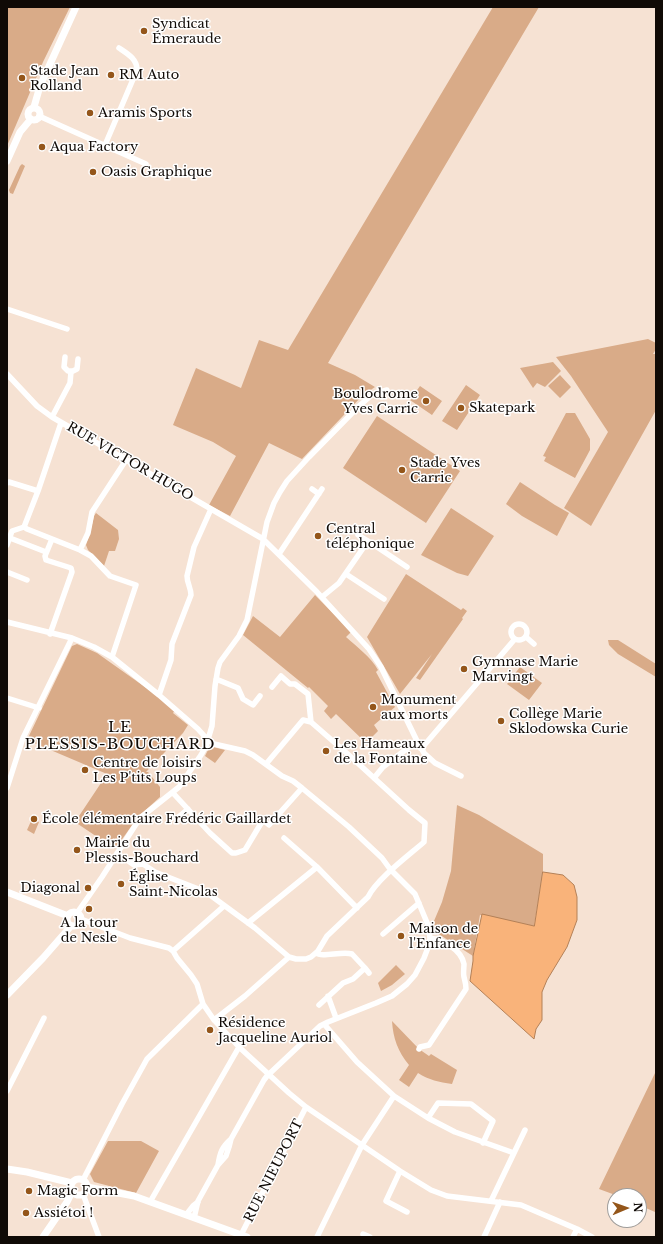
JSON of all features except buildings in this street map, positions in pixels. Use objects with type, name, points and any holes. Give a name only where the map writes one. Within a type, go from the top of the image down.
[{"type":"street","points":[[31,119],[28,116],[28,111],[34,107],[40,86],[76,7]]},
{"type":"street","points":[[105,145],[137,70],[137,65],[133,58],[119,48]]},
{"type":"street","points":[[31,119],[36,120],[39,116],[39,110],[34,107]]},
{"type":"street","points":[[39,116],[146,164]]},
{"type":"street","points":[[7,161],[20,132],[31,119]]},
{"type":"street","points":[[7,309],[67,329]]},
{"type":"street","points":[[65,357],[64,367],[66,370],[71,372]]},
{"type":"street","points":[[71,372],[77,369],[78,359]]},
{"type":"street","points":[[52,417],[70,383],[71,372]]},
{"type":"street","name":"RUE VICTOR HUGO","points":[[7,374],[37,406],[52,417],[263,539],[322,597],[366,646],[381,667],[424,753],[435,763],[461,776]]},
{"type":"street","points":[[7,994],[43,958],[71,926],[76,926],[80,922],[79,916],[140,818],[179,787],[201,755],[211,732],[216,679],[220,662],[239,636],[247,620],[267,522],[280,492],[287,481],[309,457],[359,406],[373,394],[387,390]]},
{"type":"street","points":[[26,528],[61,422]]},
{"type":"street","points":[[80,550],[88,533],[92,512],[126,460]]},
{"type":"street","points":[[7,483],[9,482],[38,491]]},
{"type":"street","points":[[279,554],[320,492],[312,489]]},
{"type":"street","points":[[159,695],[171,660],[172,644],[191,594],[187,576],[194,547],[211,509]]},
{"type":"street","points":[[7,545],[12,531],[26,528],[52,540],[80,550],[91,556],[110,576],[136,585],[112,657]]},
{"type":"street","points":[[358,535],[407,567]]},
{"type":"street","points":[[10,538],[46,552]]},
{"type":"street","points":[[50,634],[72,570],[71,568],[46,560],[46,552],[52,540]]},
{"type":"street","points":[[322,597],[339,583],[368,541]]},
{"type":"street","points":[[7,572],[28,580]]},
{"type":"street","points":[[346,574],[384,599]]},
{"type":"street","points":[[7,622],[50,634],[72,638],[112,657],[159,695],[214,744],[249,753],[282,776],[293,781],[349,827],[382,858],[415,894],[428,925],[430,938],[429,945],[418,970],[408,984],[380,1002],[336,1018],[320,1026],[264,1080],[231,1139],[224,1145],[218,1164],[198,1201],[194,1218]]},
{"type":"street","points":[[514,640],[511,630],[514,624],[524,625],[527,631],[526,637]]},
{"type":"street","points":[[421,749],[514,640],[521,640],[526,637]]},
{"type":"street","points":[[526,637],[534,644]]},
{"type":"street","points":[[7,788],[23,738],[72,638]]},
{"type":"street","points":[[272,687],[281,676],[290,684],[295,684],[308,694],[311,722]]},
{"type":"street","points":[[216,679],[238,688],[243,699],[253,705],[260,696]]},
{"type":"street","points":[[7,698],[39,708]]},
{"type":"street","points":[[117,854],[134,865],[143,864],[155,872],[206,892],[248,923],[289,957],[306,959],[311,957],[316,953],[327,936],[368,897],[371,891],[424,842],[425,824],[311,722],[303,720],[266,764]]},
{"type":"street","points":[[374,778],[383,767],[417,741]]},
{"type":"street","points":[[173,793],[210,833],[232,853],[236,853],[245,850],[263,820],[270,825],[302,788]]},
{"type":"street","points":[[176,819],[188,809]]},
{"type":"street","points":[[284,838],[317,867],[357,908]]},
{"type":"street","points":[[248,923],[317,867]]},
{"type":"street","points":[[7,892],[68,916]]},
{"type":"street","points":[[383,934],[419,902]]},
{"type":"street","points":[[173,951],[224,906]]},
{"type":"street","points":[[71,926],[67,921],[68,916],[72,912],[130,938],[169,948],[173,951],[197,984],[202,1004],[214,1020],[239,1047],[306,1107],[400,1171],[431,1190],[447,1196],[521,1205],[592,1237]]},
{"type":"street","points":[[419,1049],[429,1045],[466,989],[464,964],[461,956],[441,940],[430,938]]},
{"type":"street","points":[[316,953],[320,956],[341,953],[352,954],[367,971],[343,983],[319,1005]]},
{"type":"street","points":[[214,1020],[245,996],[289,957]]},
{"type":"street","points":[[328,996],[336,1018]]},
{"type":"street","points":[[100,1237],[83,1194],[85,1192],[85,1184],[122,1104],[144,1063],[202,1004]]},
{"type":"street","points":[[7,1091],[44,1018]]},
{"type":"street","points":[[324,1024],[357,1062],[394,1096],[428,1118],[455,1132],[514,1153]]},
{"type":"street","points":[[150,1202],[239,1047]]},
{"type":"street","points":[[318,1237],[362,1145],[394,1096]]},
{"type":"street","points":[[428,1118],[438,1103],[471,1104],[493,1121],[483,1143]]},
{"type":"street","name":"RUE NIEUPORT","points":[[244,1236],[306,1107]]},
{"type":"street","points":[[491,1201],[525,1130]]},
{"type":"street","points":[[7,1169],[27,1172],[72,1183],[76,1180],[85,1184],[134,1196],[244,1236]]},
{"type":"street","points":[[400,1171],[386,1202],[407,1212]]},
{"type":"street","points":[[43,1237],[67,1202],[72,1192],[72,1183]]},
{"type":"street","points":[[72,1192],[78,1195],[83,1194]]},
{"type":"street","points":[[186,1215],[198,1201]]},
{"type":"street","points":[[484,1237],[500,1202]]},
{"type":"street","points":[[573,1237],[577,1229]]},
{"type":"street","points":[[363,1234],[370,1237]]},
{"type":"shaded area","name":"Stade Jean Rolland","points":[[7,7],[70,7],[43,62],[7,146]]},
{"type":"shaded area","points":[[493,7],[539,7],[328,363],[355,375],[375,387],[362,396],[302,459],[269,443],[230,516],[209,505],[236,456],[213,442],[173,425],[196,368],[241,388],[259,340],[288,350]]},
{"type":"shaded area","points":[[22,164],[25,166],[13,194],[10,193],[9,190]]},
{"type":"shaded area","points":[[648,339],[656,343],[656,349],[653,354],[656,354],[656,410],[591,526],[564,508],[608,432],[571,376],[556,357]]},
{"type":"shaded area","points":[[553,362],[561,371],[545,387],[537,383],[533,388],[520,368]]},
{"type":"shaded area","points":[[560,375],[571,387],[560,398],[548,386]]},
{"type":"shaded area","name":"Skatepark","points":[[466,385],[480,395],[457,430],[442,421]]},
{"type":"shaded area","name":"Boulodrome Yves Carric","points":[[420,386],[442,401],[432,415],[410,400]]},
{"type":"shaded area","points":[[566,413],[575,413],[590,439],[590,450],[575,478],[544,461],[546,457],[543,456]]},
{"type":"shaded area","name":"Stade Yves Carric","points":[[377,416],[460,471],[426,523],[343,468]]},
{"type":"shaded area","points":[[520,482],[569,513],[557,536],[522,516],[506,504]]},
{"type":"shaded area","points":[[451,508],[494,536],[468,576],[457,573],[421,555]]},
{"type":"shaded area","points":[[96,513],[118,530],[119,539],[115,551],[109,551],[104,566],[88,550],[86,545]]},
{"type":"shaded area","points":[[406,574],[461,610],[463,608],[467,611],[420,680],[416,678],[432,654],[400,694],[367,637]]},
{"type":"shaded area","points":[[315,595],[351,632],[346,637],[364,652],[375,665],[378,670],[376,672],[395,707],[374,725],[378,731],[366,743],[336,714],[331,719],[324,711],[328,706],[309,687],[308,688],[243,635],[253,616],[280,637]]},
{"type":"shaded area","points":[[608,640],[618,640],[656,664],[656,677],[618,654],[609,645]]},
{"type":"shaded area","points":[[77,644],[97,653],[159,697],[175,710],[173,713],[188,725],[183,733],[146,772],[148,772],[160,787],[160,797],[138,817],[115,849],[75,822],[107,774],[27,740],[72,646]]},
{"type":"shaded area","points":[[520,667],[542,683],[529,700],[507,684]]},
{"type":"shaded area","points":[[213,747],[225,750],[215,763],[205,756],[209,748]]},
{"type":"shaded area","points":[[457,805],[479,815],[543,854],[543,872],[534,926],[480,915],[473,956],[433,931],[432,928],[442,902],[451,871]]},
{"type":"shaded area","points":[[32,819],[39,822],[34,834],[27,830]]},
{"type":"shaded area","points":[[543,872],[563,875],[574,885],[577,897],[577,920],[567,947],[547,980],[542,992],[542,1020],[536,1029],[534,1039],[470,981],[473,956],[482,914],[534,926]]},
{"type":"shaded area","points":[[396,965],[405,974],[392,985],[381,991],[378,983]]},
{"type":"shaded area","points":[[392,1021],[419,1049],[429,1056],[431,1054],[457,1070],[452,1084],[434,1080],[418,1073],[409,1087],[399,1080],[409,1065],[397,1044]]},
{"type":"shaded area","points":[[656,1071],[656,1211],[655,1212],[647,1208],[647,1188],[607,1188],[607,1192],[599,1189]]},
{"type":"shaded area","points":[[108,1141],[141,1141],[159,1151],[136,1193],[94,1182],[90,1174]]},
{"type":"place","name":"Syndicat Émeraude","points":[[144,31]]},
{"type":"place","name":"RM Auto","points":[[111,75]]},
{"type":"place","name":"Stade Jean Rolland","points":[[22,78]]},
{"type":"place","name":"Aramis Sports","points":[[90,113]]},
{"type":"place","name":"Aqua Factory","points":[[42,147]]},
{"type":"place","name":"Oasis Graphique","points":[[93,172]]},
{"type":"place","name":"Boulodrome Yves Carric","points":[[426,401]]},
{"type":"place","name":"Skatepark","points":[[461,408]]},
{"type":"place","name":"Stade Yves Carric","points":[[402,470]]},
{"type":"place","name":"Central téléphonique","points":[[318,536]]},
{"type":"place","name":"Gymnase Marie Marvingt","points":[[464,669]]},
{"type":"place","name":"Monument aux morts","points":[[373,707]]},
{"type":"place","name":"Collège Marie Sklodowska Curie","points":[[501,721]]},
{"type":"place","name":"Les Hameaux de la Fontaine","points":[[326,751]]},
{"type":"place","name":"Centre de loisirs Les P'tits Loups","points":[[85,770]]},
{"type":"place","name":"École élémentaire Frédéric Gaillardet","points":[[34,819]]},
{"type":"place","name":"Mairie du Plessis-Bouchard","points":[[77,850]]},
{"type":"place","name":"Église Saint-Nicolas","points":[[121,884]]},
{"type":"place","name":"Diagonal","points":[[88,888]]},
{"type":"place","name":"A la tour de Nesle","points":[[89,909]]},
{"type":"place","name":"Maison de l'Enfance","points":[[401,936]]},
{"type":"place","name":"Résidence Jacqueline Auriol","points":[[210,1030]]},
{"type":"place","name":"Magic Form","points":[[29,1191]]},
{"type":"place","name":"Assiétoi !","points":[[26,1213]]},
{"type":"district","name":"LE PLESSIS-BOUCHARD","points":[[120,736]]}]
